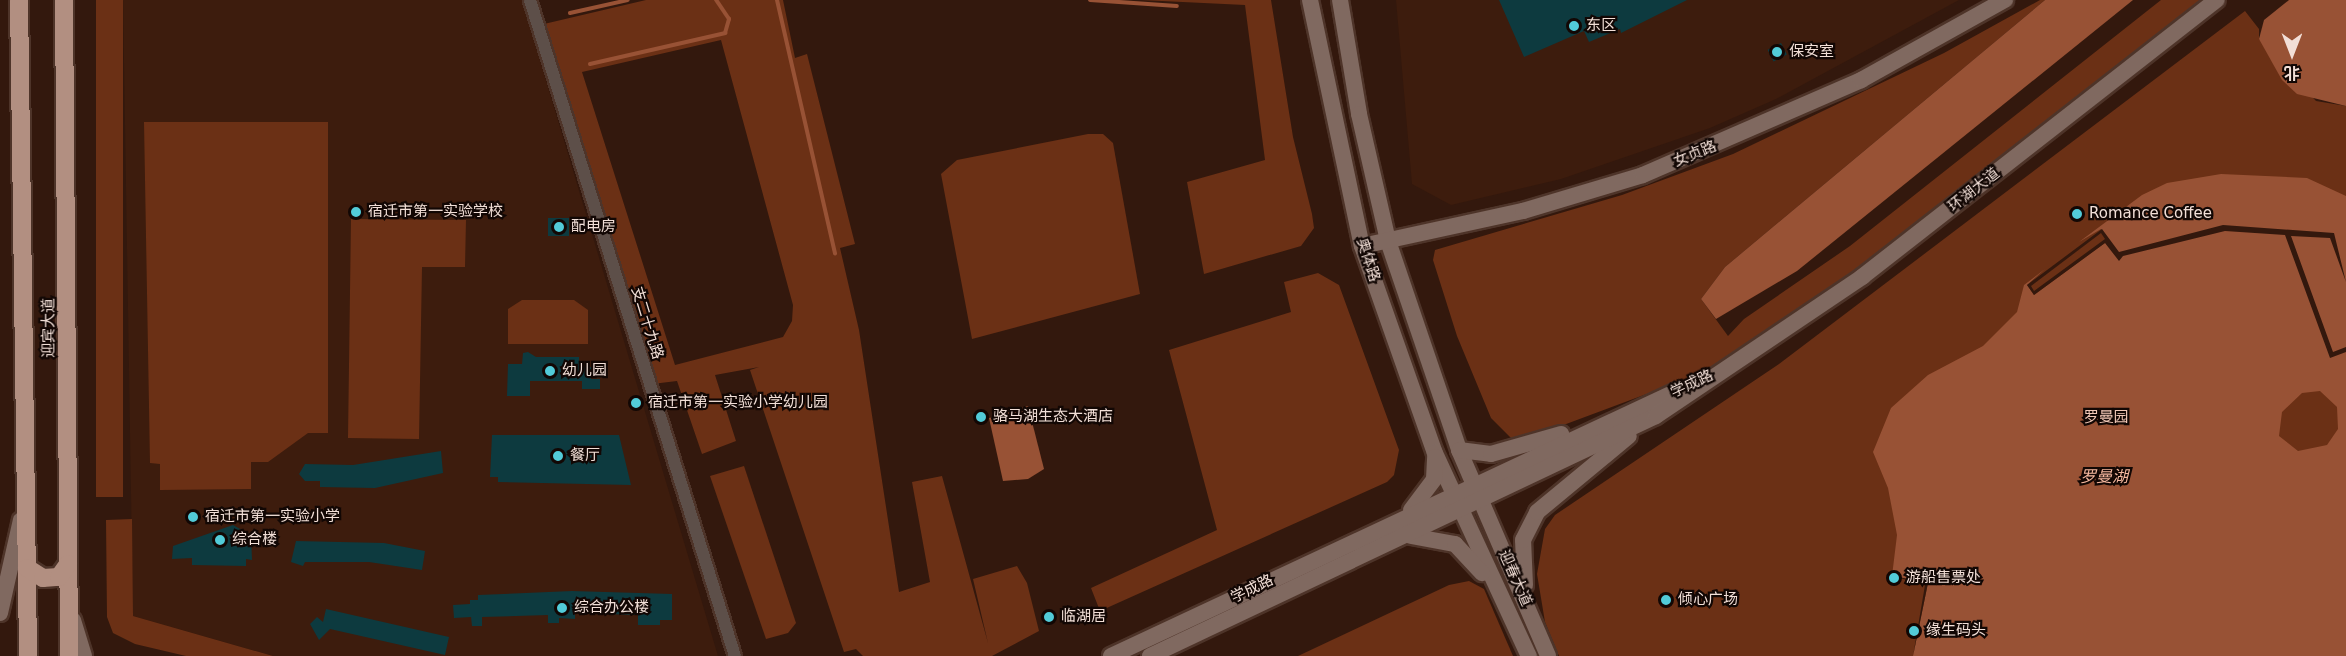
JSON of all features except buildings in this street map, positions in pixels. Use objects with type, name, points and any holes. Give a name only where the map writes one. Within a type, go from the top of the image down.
[{"type":"highway","name":"迎宾大道","points":[[19,0],[28,656]]},
{"type":"highway","name":"迎宾大道","points":[[64,0],[69,656]]},
{"type":"highway","points":[[27,568],[43,578],[59,577],[68,564]]},
{"type":"main road","name":"奥体路","points":[[1310,0],[1362,246],[1435,453],[1460,511]]},
{"type":"main road","name":"奥体路","points":[[1340,0],[1359,114],[1388,241],[1459,450],[1480,501]]},
{"type":"main road","name":"女贞路","points":[[1362,246],[1523,211],[1643,175],[1860,80],[2005,0]]},
{"type":"main road","name":"环湖大道","points":[[1725,369],[1862,277],[2217,0]]},
{"type":"main road","name":"学成路","points":[[1150,656],[1460,511],[1725,369]]},
{"type":"main road","points":[[1459,450],[1481,454],[1521,448],[1655,408]]},
{"type":"main road","points":[[1535,623],[1521,566],[1522,540],[1537,512],[1655,408]]},
{"type":"main road","name":"学成路","points":[[1111,656],[1402,517],[1655,408]]},
{"type":"main road","points":[[1402,517],[1424,499],[1434,479],[1435,453]]},
{"type":"main road","points":[[0,613],[7,598],[26,483]]},
{"type":"main road","name":"迎春大道","points":[[1480,501],[1548,656]]},
{"type":"main road","name":"迎春大道","points":[[1460,511],[1529,656]]},
{"type":"main road","points":[[1407,536],[1455,544],[1474,560],[1517,628]]},
{"type":"main road","points":[[69,599],[84,656]]},
{"type":"street","name":"支二十九路","points":[[530,0],[735,656]]},
{"type":"shaded area","name":"宿迁市第一实验学校","points":[[123,0],[522,0],[718,656],[273,656],[133,616]]},
{"type":"shaded area","points":[[1396,0],[1959,0],[1776,99],[1710,128],[1561,179],[1451,205],[1412,184]]},
{"type":"green space","points":[[96,0],[123,0],[123,497],[96,497]]},
{"type":"green space","points":[[646,0],[783,0],[795,58],[807,54],[855,244],[840,248],[859,330],[899,592],[930,582],[912,482],[942,476],[988,643],[973,579],[1017,566],[1027,583],[1039,631],[992,656],[863,656],[856,649],[844,652],[750,370],[759,367],[715,375],[736,441],[702,454],[677,381],[652,384],[544,24]],"holes":[[[721,40],[793,305],[792,321],[783,337],[675,365],[582,72]]]},
{"type":"green space","points":[[1141,0],[1271,0],[1293,137],[1314,228],[1301,246],[1204,274],[1187,182],[1265,160],[1245,5]]},
{"type":"green space","points":[[2040,0],[2045,0],[1725,267],[1701,299],[1728,336],[1744,319],[1850,246],[2161,0],[2205,0],[1855,273],[1719,367],[1534,436],[1513,440],[1491,418],[1457,336],[1433,260],[1435,250],[1622,195],[1733,154],[1944,53]]},
{"type":"green space","name":"罗曼园","points":[[2245,11],[2259,29],[2259,39],[2316,101],[2346,106],[2346,656],[1559,656],[1545,622],[1537,574],[1545,529],[1555,515],[1779,364]]},
{"type":"green space","points":[[144,122],[328,122],[328,433],[308,433],[268,462],[251,462],[251,489],[160,490],[160,464],[150,463]]},
{"type":"green space","points":[[1088,134],[1103,134],[1113,143],[1140,294],[972,339],[941,174],[957,160]]},
{"type":"green space","points":[[351,219],[466,220],[465,267],[422,267],[419,439],[348,438]]},
{"type":"green space","points":[[1318,273],[1339,285],[1399,450],[1394,475],[1387,482],[1100,611],[1091,588],[1217,530],[1169,350],[1291,312],[1284,282]]},
{"type":"green space","points":[[522,300],[574,300],[588,310],[588,344],[508,344],[508,309]]},
{"type":"green space","points":[[744,466],[796,623],[788,633],[766,639],[710,476]]},
{"type":"green space","points":[[132,519],[133,616],[273,656],[186,656],[135,644],[113,633],[107,617],[106,520]]},
{"type":"green space","points":[[1469,581],[1484,589],[1513,656],[1298,656],[1449,585]]},
{"type":"water","points":[[2045,0],[2133,0],[1797,271],[1716,319],[1701,299],[1725,267]]},
{"type":"water","points":[[2289,0],[2346,0],[2346,106],[2297,94],[2282,80],[2259,39],[2264,20]]},
{"type":"water","name":"罗曼湖","points":[[2221,174],[2307,178],[2346,196],[2346,656],[1913,656],[1928,583],[1892,576],[1897,535],[1888,488],[1873,452],[1891,408],[1928,375],[1983,346],[2017,312],[2024,285],[2045,269],[2027,285],[2034,295],[2109,240],[2101,229],[2079,242],[2142,195],[2167,183]],"holes":[[[2320,391],[2337,407],[2338,429],[2327,445],[2298,451],[2279,436],[2282,412],[2302,393]]]},
{"type":"water","points":[[1028,406],[1044,469],[1028,479],[1003,481],[989,418]]},
{"type":"pier","points":[[2223,225],[2334,233],[2346,282],[2330,238],[2291,236],[2333,352],[2346,347],[2346,352],[2330,358],[2285,235],[2225,231],[2123,256],[2119,261],[2105,243],[2034,295],[2027,285],[2102,229],[2119,252]],"holes":[[[2101,233],[2105,239],[2034,291],[2031,286]]]},
{"type":"pier","points":[[1889,575],[1928,583],[1913,656],[1925,585]]},
{"type":"waterway","points":[[570,13],[628,0]]},
{"type":"waterway","points":[[590,64],[725,33],[729,19],[716,0]]},
{"type":"waterway","points":[[777,0],[835,253]]},
{"type":"waterway","points":[[1090,0],[1177,6]]},
{"type":"place","name":"东区","points":[[1574,26]]},
{"type":"place","name":"保安室","points":[[1777,52]]},
{"type":"place","name":"宿迁市第一实验学校","points":[[356,212]]},
{"type":"place","name":"Romance Coffee","points":[[2077,214]]},
{"type":"place","name":"配电房","points":[[559,227]]},
{"type":"place","name":"幼儿园","points":[[550,371]]},
{"type":"place","name":"宿迁市第一实验小学幼儿园","points":[[636,403]]},
{"type":"place","name":"骆马湖生态大酒店","points":[[981,417]]},
{"type":"place","name":"餐厅","points":[[558,456]]},
{"type":"place","name":"宿迁市第一实验小学","points":[[193,517]]},
{"type":"place","name":"综合楼","points":[[220,540]]},
{"type":"place","name":"游船售票处","points":[[1894,578]]},
{"type":"place","name":"倾心广场","points":[[1666,600]]},
{"type":"place","name":"综合办公楼","points":[[562,608]]},
{"type":"place","name":"临湖居","points":[[1049,617]]},
{"type":"place","name":"缘生码头","points":[[1914,631]]}]
